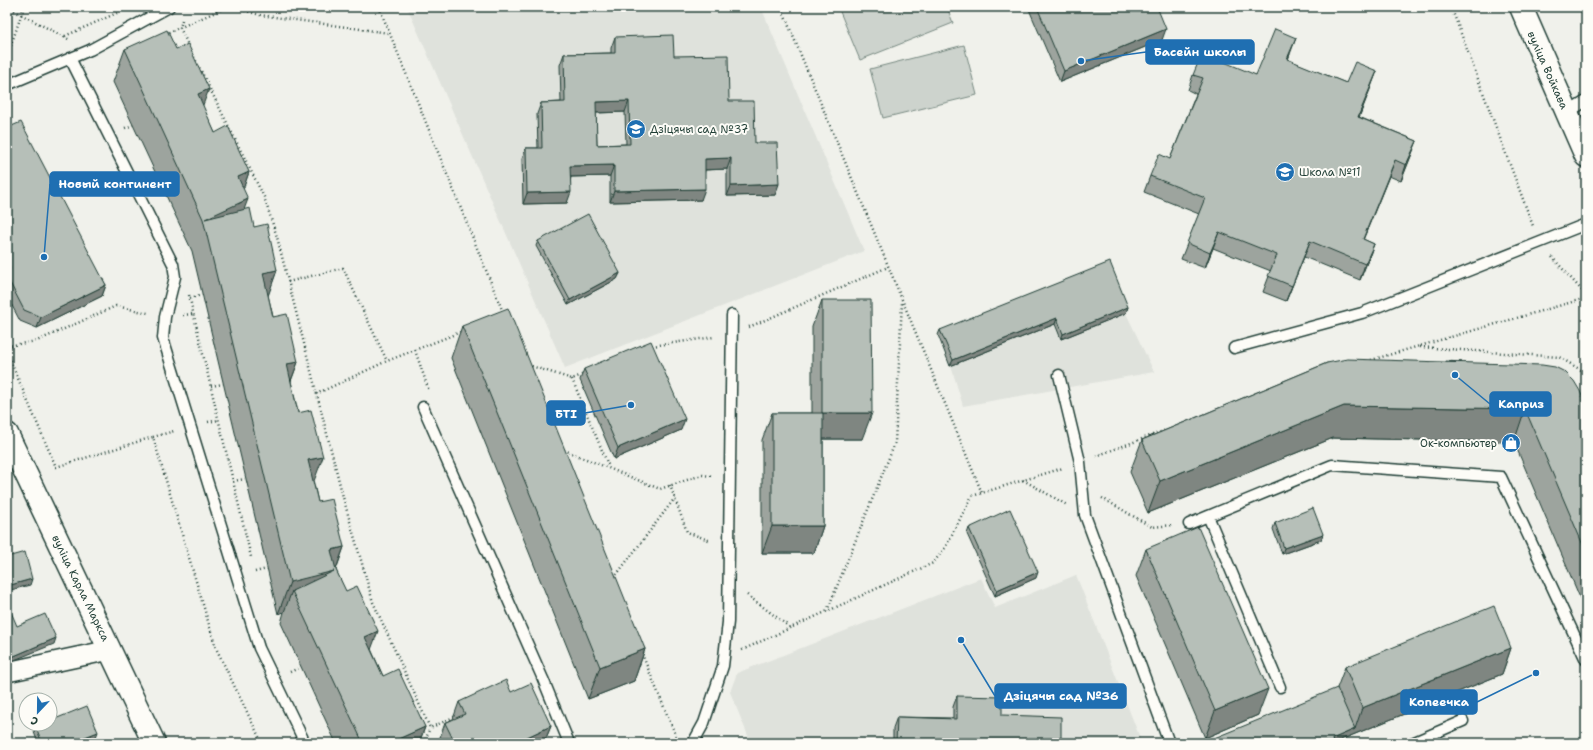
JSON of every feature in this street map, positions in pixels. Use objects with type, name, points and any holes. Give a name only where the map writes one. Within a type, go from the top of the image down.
[{"type":"main road","name":"вуліца Войкава","points":[[1521,7],[1586,156]]},
{"type":"main road","name":"вуліца Карла Маркса","points":[[7,434],[154,743]]},
{"type":"street","points":[[7,672],[110,650]]},
{"type":"lane","points":[[7,85],[90,50],[170,7]]},
{"type":"lane","points":[[70,58],[173,264],[175,278],[165,317],[164,338],[257,641],[305,743]]},
{"type":"lane","points":[[1567,113],[1586,101]]},
{"type":"lane","points":[[1234,348],[1362,313],[1586,224]]},
{"type":"lane","points":[[693,743],[704,723],[723,666],[728,622],[732,315]]},
{"type":"lane","points":[[1059,375],[1080,462],[1084,514],[1169,743]]},
{"type":"lane","points":[[423,407],[543,679],[569,743]]},
{"type":"lane","points":[[1189,524],[1332,466],[1501,477],[1586,660]]},
{"type":"lane","points":[[1208,516],[1280,687]]},
{"type":"lane","points":[[1412,743],[1463,722]]},
{"type":"path","points":[[7,7],[90,50]]},
{"type":"path","points":[[7,57],[24,7]]},
{"type":"path","points":[[158,38],[227,7]]},
{"type":"path","points":[[233,7],[260,15],[390,33]]},
{"type":"path","points":[[379,7],[504,314]]},
{"type":"path","points":[[781,7],[982,492]]},
{"type":"path","points":[[1451,7],[1539,242],[1586,295]]},
{"type":"path","points":[[64,36],[118,13]]},
{"type":"path","points":[[183,14],[180,28],[190,49]]},
{"type":"path","points":[[194,56],[264,197],[277,237],[360,562],[373,602],[430,728]]},
{"type":"path","points":[[648,348],[655,345],[731,335],[888,267]]},
{"type":"path","points":[[288,282],[343,268],[387,361]]},
{"type":"path","points":[[188,291],[256,579]]},
{"type":"path","points":[[190,298],[202,295]]},
{"type":"path","points":[[1365,362],[1586,298]]},
{"type":"path","points":[[827,612],[894,443],[902,300]]},
{"type":"path","points":[[7,346],[37,341],[116,306],[165,317],[193,314]]},
{"type":"path","points":[[316,394],[387,361],[470,328]]},
{"type":"path","points":[[1417,347],[1559,357],[1585,371]]},
{"type":"path","points":[[415,350],[430,389],[423,407]]},
{"type":"path","points":[[7,354],[56,467],[154,437],[216,648],[262,743]]},
{"type":"path","points":[[527,372],[524,364],[572,379],[586,374]]},
{"type":"path","points":[[572,379],[609,468]]},
{"type":"path","points":[[211,386],[223,384]]},
{"type":"path","points":[[723,659],[933,563],[945,548],[972,496],[1080,462],[1168,430]]},
{"type":"path","points":[[561,449],[660,489],[702,475],[730,477]]},
{"type":"path","points":[[233,481],[245,479]]},
{"type":"path","points":[[1022,480],[1084,514]]},
{"type":"path","points":[[670,485],[687,532],[729,547]]},
{"type":"path","points":[[1082,486],[1152,527],[1189,524]]},
{"type":"path","points":[[611,582],[675,498]]},
{"type":"path","points":[[255,572],[267,569]]},
{"type":"path","points":[[728,582],[791,628]]},
{"type":"path","points":[[639,648],[679,743]]},
{"type":"path","points":[[287,665],[290,672],[301,667]]},
{"type":"path","points":[[424,743],[430,728],[458,716]]},
{"type":"shaded area","name":"Дзіцячы сад №37","points":[[407,7],[761,7],[864,251],[565,368]]},
{"type":"shaded area","points":[[838,7],[947,7],[953,23],[860,60]]},
{"type":"shaded area","points":[[964,45],[977,95],[883,118],[870,69]]},
{"type":"shaded area","points":[[1107,267],[1126,313],[1154,372],[963,406],[951,366],[938,335]]},
{"type":"shaded area","points":[[1076,575],[1142,743],[751,743],[730,692],[737,673],[981,578],[995,608]]},
{"type":"building","points":[[1037,7],[1157,7],[1166,29],[1064,71]]},
{"type":"building","name":"Школа №11","points":[[1275,29],[1296,38],[1287,59],[1346,83],[1355,62],[1377,71],[1358,117],[1417,141],[1406,165],[1395,160],[1363,239],[1374,244],[1365,264],[1310,241],[1292,286],[1268,276],[1277,255],[1219,232],[1210,253],[1187,243],[1205,198],[1150,176],[1159,154],[1170,159],[1203,78],[1193,75],[1202,53],[1256,75]]},
{"type":"building","points":[[167,30],[176,49],[188,44],[209,89],[198,94],[215,133],[228,126],[249,172],[238,177],[248,199],[205,219],[250,208],[254,227],[267,224],[277,270],[263,273],[273,317],[287,314],[298,362],[287,364],[298,413],[311,410],[323,457],[308,460],[318,502],[332,499],[344,547],[331,550],[336,570],[346,591],[357,586],[378,631],[365,637],[383,676],[398,669],[425,727],[396,740],[398,743],[363,743],[292,591],[334,571],[290,582],[203,219],[125,49]]},
{"type":"building","points":[[673,35],[674,56],[728,55],[729,101],[754,101],[755,143],[777,143],[779,184],[731,186],[731,158],[705,159],[705,189],[614,191],[614,165],[570,166],[571,192],[527,193],[526,148],[542,148],[541,103],[565,102],[564,54],[615,53],[615,37]],"holes":[[[629,101],[630,144],[597,145],[596,102]]]},
{"type":"building","points":[[21,122],[106,285],[41,317],[24,310],[8,279],[10,268],[7,261],[7,128]]},
{"type":"building","points":[[588,214],[620,273],[570,300],[538,241]]},
{"type":"building","points":[[1110,262],[1128,307],[1063,334],[1057,318],[953,360],[940,330]]},
{"type":"building","points":[[822,300],[871,300],[872,413],[822,413]]},
{"type":"building","points":[[508,308],[645,649],[600,667],[462,326]]},
{"type":"building","points":[[651,341],[685,419],[618,448],[584,369]]},
{"type":"building","points":[[1347,359],[1542,365],[1555,367],[1565,372],[1574,381],[1586,406],[1586,552],[1525,409],[1344,406],[1160,481],[1142,440],[1327,363]]},
{"type":"building","points":[[772,413],[823,413],[823,526],[772,526]]},
{"type":"building","points":[[1313,508],[1323,534],[1284,548],[1275,523]]},
{"type":"building","points":[[1010,509],[1038,572],[997,590],[969,528]]},
{"type":"building","points":[[1198,527],[1268,689],[1215,711],[1146,549]]},
{"type":"building","points":[[25,552],[32,579],[7,586],[7,557]]},
{"type":"building","points":[[1494,606],[1511,648],[1362,708],[1345,667]]},
{"type":"building","points":[[11,612],[17,626],[45,614],[56,638],[7,659],[7,613]]},
{"type":"building","points":[[506,680],[511,692],[531,683],[551,726],[514,743],[455,743],[445,723],[465,714],[459,702]]},
{"type":"building","points":[[1337,688],[1355,729],[1332,739],[1333,743],[1202,743]]},
{"type":"building","points":[[957,696],[1002,697],[1002,715],[1061,717],[1061,743],[896,743],[897,717],[957,719]]},
{"type":"building","points":[[87,706],[98,732],[69,743],[42,743],[38,732],[58,732],[58,718]]},
{"type":"place","name":"Басейн школы","points":[[1081,61]]},
{"type":"place","name":"Дзіцячы сад №37","points":[[636,129]]},
{"type":"place","name":"Школа №11","points":[[1285,172]]},
{"type":"place","name":"Новый континент","points":[[44,257]]},
{"type":"place","name":"Каприз","points":[[1455,375]]},
{"type":"place","name":"БТІ","points":[[631,405]]},
{"type":"place","name":"Ок-компьютер","points":[[1511,443]]},
{"type":"place","name":"Дзіцячы сад №36","points":[[961,640]]},
{"type":"place","name":"Копеечка","points":[[1536,673]]}]
